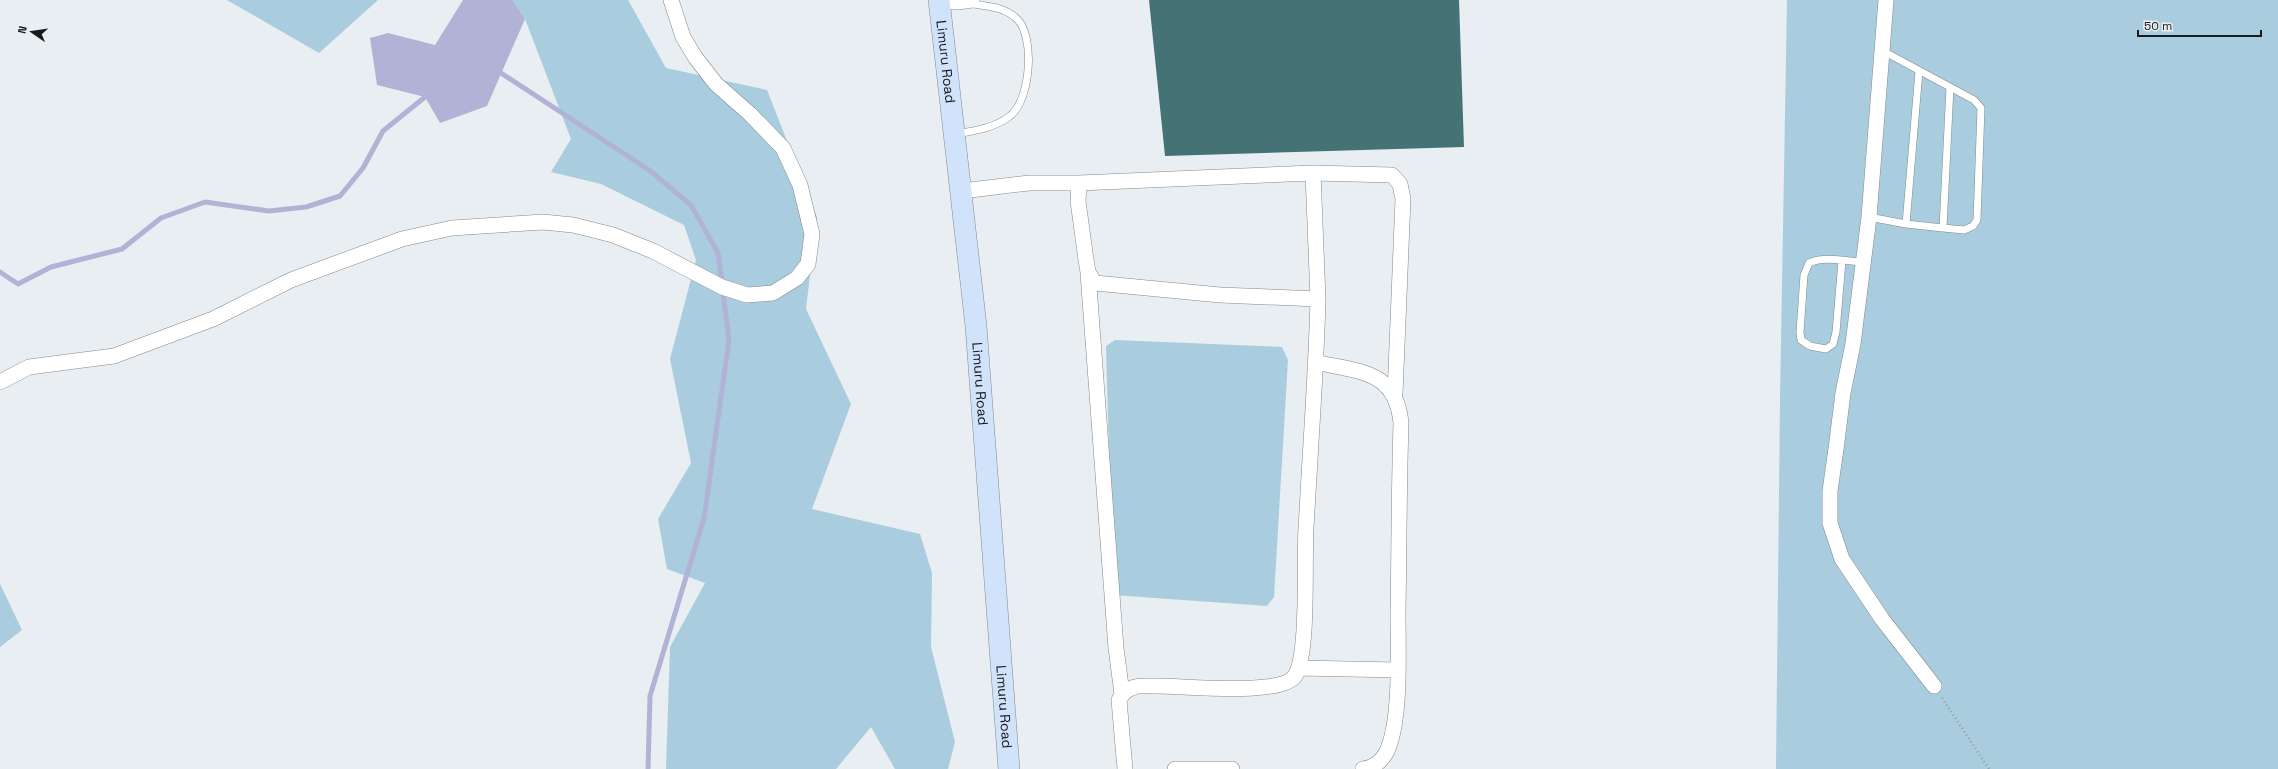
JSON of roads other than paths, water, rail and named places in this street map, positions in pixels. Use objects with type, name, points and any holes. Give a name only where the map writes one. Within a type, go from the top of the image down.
[{"type":"main road","name":"Limuru Road","points":[[939,0],[962,191],[976,326],[1009,769]]},
{"type":"street","points":[[0,382],[29,367],[114,356],[213,319],[298,277],[402,240],[452,228],[543,222],[573,225],[612,235],[653,251],[720,286],[747,295],[773,293],[797,278],[808,264],[812,234],[800,185],[783,148],[750,114],[716,84],[695,57],[683,37],[671,0]]},
{"type":"street","points":[[939,0],[968,1]]},
{"type":"street","points":[[1886,0],[1869,217],[1862,262],[1853,344],[1843,393],[1830,491],[1830,523],[1842,558],[1882,619],[1934,686]]},
{"type":"street","points":[[962,191],[1029,183],[1079,183],[1313,174],[1392,175],[1400,184],[1402,199],[1395,394]]},
{"type":"street","points":[[1122,694],[1132,687],[1143,686],[1177,685],[1233,689],[1272,687],[1283,684],[1294,678],[1299,668],[1314,413],[1318,299],[1313,174]]},
{"type":"street","points":[[1079,183],[1078,201],[1088,272],[1116,648],[1122,694],[1119,708],[1125,769]]},
{"type":"street","points":[[1088,272],[1095,283],[1111,286],[1220,295],[1318,299]]},
{"type":"street","points":[[1316,362],[1375,377],[1388,386],[1395,394],[1400,406],[1398,670],[1394,721],[1388,748],[1381,760],[1375,765],[1363,769]]},
{"type":"street","points":[[1299,668],[1398,670]]},
{"type":"street","points":[[1175,769],[1232,769]]},
{"type":"lane","points":[[954,134],[986,128],[1011,116],[1019,106],[1026,90],[1028,73],[1028,53],[1023,26],[1016,18],[998,8],[968,1]]},
{"type":"lane","points":[[1869,217],[1906,224],[1964,230],[1973,226],[1977,212],[1981,108],[1974,100],[1883,51]]},
{"type":"lane","points":[[1906,224],[1919,70]]},
{"type":"lane","points":[[1943,228],[1950,87]]},
{"type":"lane","points":[[1842,261],[1836,332],[1833,344],[1826,349],[1810,346],[1801,340],[1800,332],[1804,275],[1809,263],[1816,260],[1842,261],[1862,262]]},
{"type":"waterway","points":[[501,73],[649,170],[691,205],[718,253],[729,340],[704,518],[650,696],[648,769]]},
{"type":"waterway","points":[[0,272],[18,284],[51,267],[122,249],[161,218],[205,202],[269,211],[306,207],[340,196],[363,168],[383,131],[425,97]]}]
